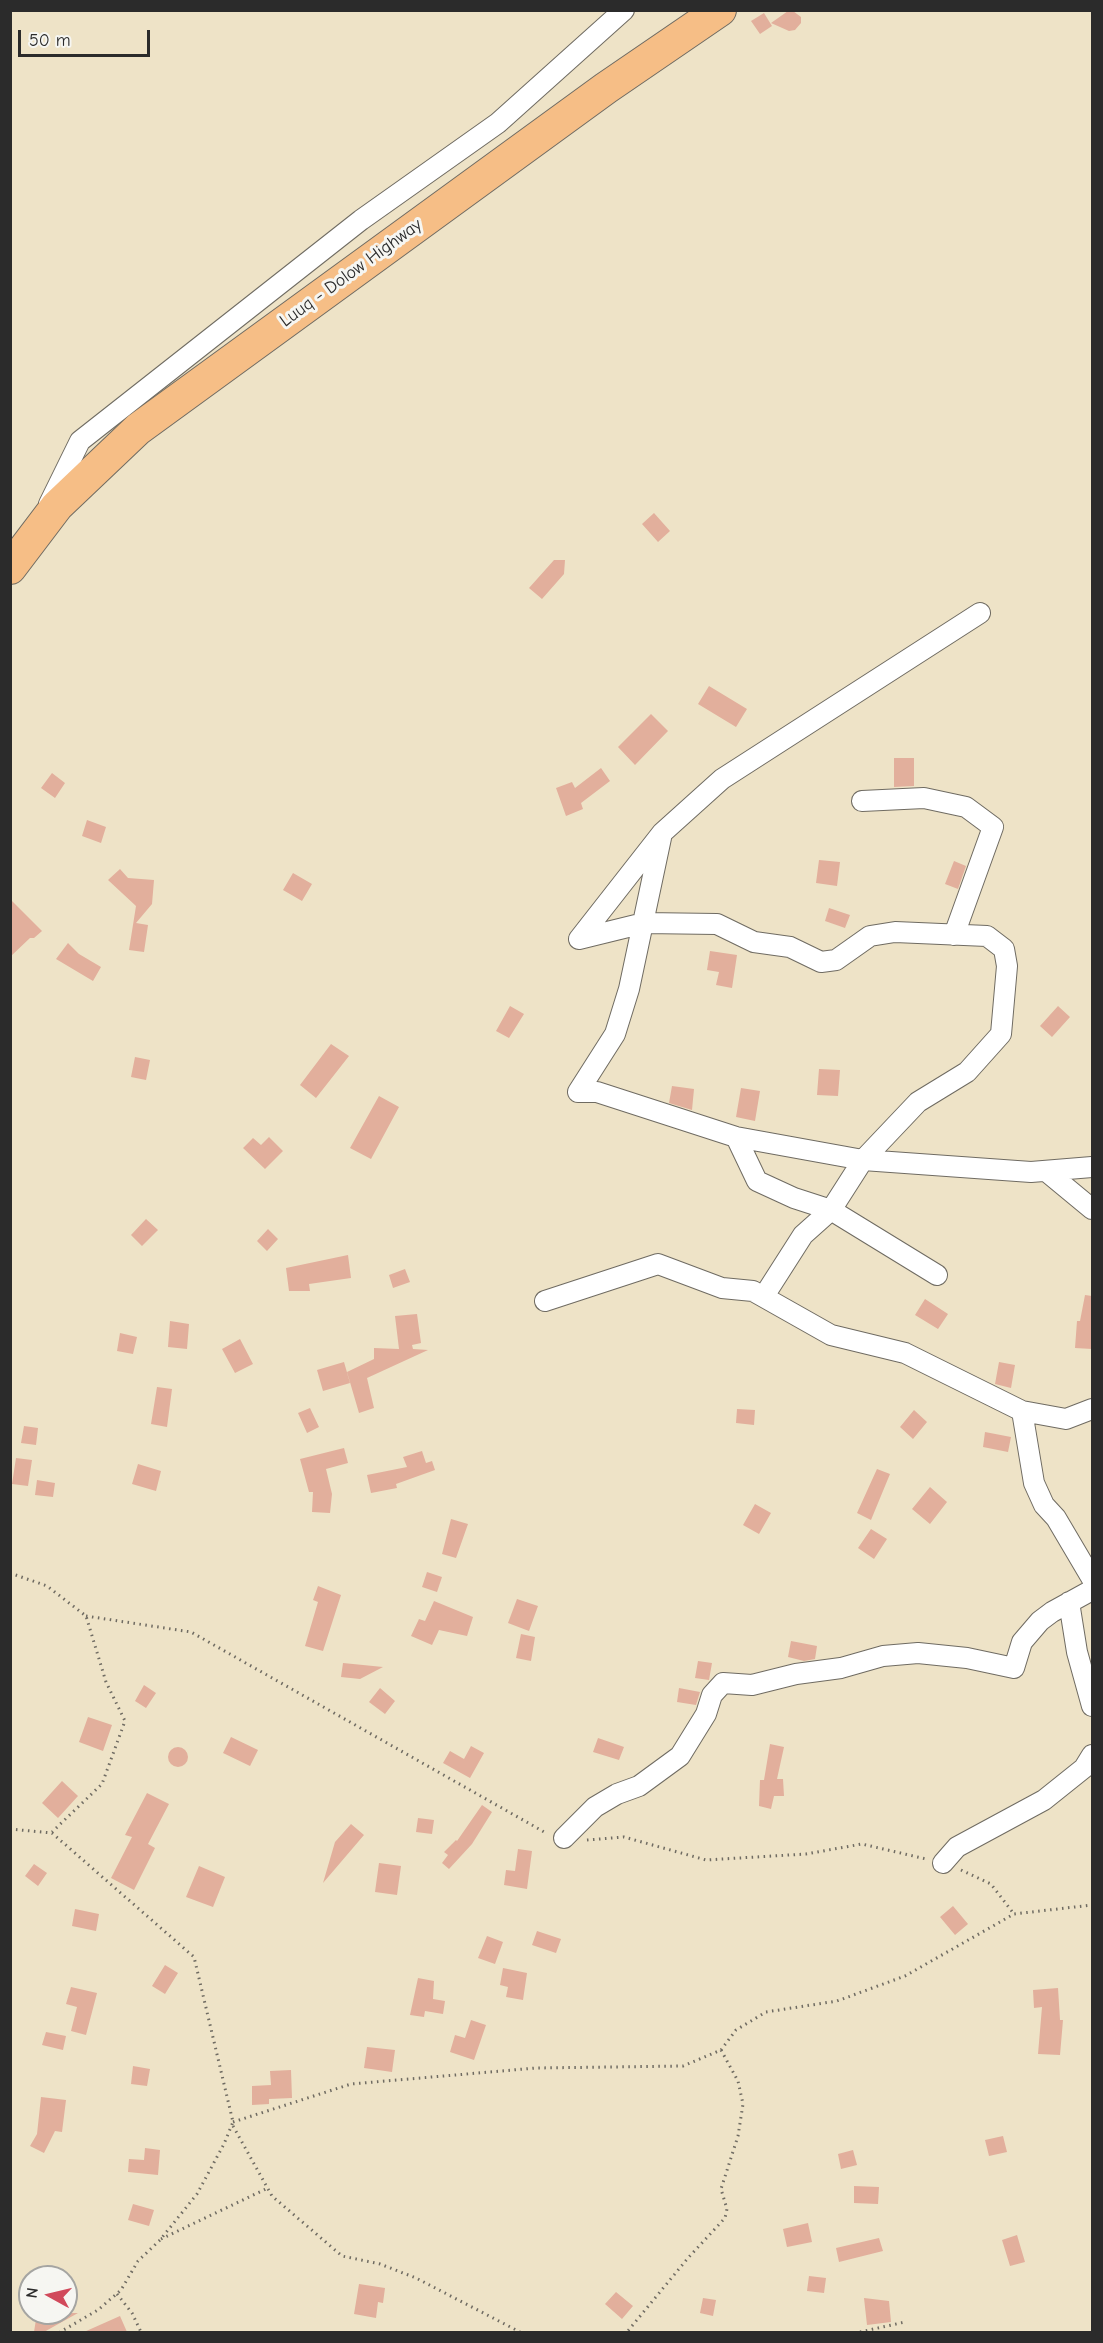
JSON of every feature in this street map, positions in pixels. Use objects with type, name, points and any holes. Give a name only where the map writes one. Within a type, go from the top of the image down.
[{"type":"main road","name":"Luuq - Dolow Highway","points":[[10,568],[57,506],[138,429],[606,88],[720,10]]},
{"type":"street","points":[[36,531],[80,441],[351,227],[498,123],[624,10]]},
{"type":"street","points":[[764,1296],[803,1235],[831,1210],[863,1160],[918,1102],[967,1072],[1001,1034],[1007,966],[1004,949],[987,936],[895,932],[870,936],[836,960],[821,962],[790,947],[754,942],[717,924],[644,923],[579,939],[662,834],[722,778],[980,613]]},
{"type":"street","points":[[861,801],[924,798],[966,807],[993,827],[954,935]]},
{"type":"street","points":[[662,834],[629,989],[615,1034],[578,1092],[597,1092],[736,1137],[863,1160],[1046,1171],[1092,1167]]},
{"type":"street","points":[[736,1137],[757,1181],[794,1198],[831,1210],[937,1275]]},
{"type":"street","points":[[1046,1171],[1092,1209]]},
{"type":"street","points":[[545,1301],[657,1264],[722,1288],[753,1290],[831,1335],[905,1353],[1022,1412],[1066,1419],[1092,1409]]},
{"type":"street","points":[[1022,1412],[1034,1484],[1044,1505],[1056,1518],[1092,1579]]},
{"type":"street","points":[[564,1838],[595,1807],[617,1794],[639,1786],[680,1756],[706,1714],[712,1695],[723,1683],[752,1685],[796,1674],[841,1668],[883,1656],[918,1653],[967,1658],[1014,1668],[1022,1642],[1040,1621],[1092,1590]]},
{"type":"street","points":[[1069,1602],[1077,1652],[1092,1706]]},
{"type":"street","points":[[943,1863],[957,1847],[1044,1800],[1084,1768],[1092,1755]]},
{"type":"path","points":[[10,1573],[48,1586],[86,1616],[191,1632],[543,1833],[577,1841],[624,1837],[706,1860],[806,1854],[862,1844],[943,1863],[991,1884],[1014,1914]]},
{"type":"path","points":[[52,1833],[102,1784],[125,1721],[106,1682],[86,1616]]},
{"type":"path","points":[[11,1829],[52,1833],[194,1957],[233,2124],[272,2196],[342,2256],[380,2264],[416,2278],[520,2332]]},
{"type":"path","points":[[60,2332],[98,2310],[117,2294],[138,2261],[160,2240],[197,2194],[233,2124],[351,2084],[536,2068],[683,2066],[721,2050],[736,2030],[766,2012],[837,2001],[905,1976],[1014,1914],[1092,1905]]},
{"type":"path","points":[[627,2332],[688,2258],[725,2218],[727,2209],[720,2189],[738,2136],[743,2104],[738,2081],[721,2050]]},
{"type":"path","points":[[160,2240],[268,2188]]},
{"type":"path","points":[[117,2294],[132,2313],[141,2332]]},
{"type":"path","points":[[860,2332],[905,2322]]},
{"type":"building","points":[[788,11],[793,11],[801,17],[801,23],[795,30],[789,31],[771,23]]},
{"type":"building","points":[[764,13],[772,26],[760,34],[751,21]]},
{"type":"building","points":[[654,513],[670,531],[658,542],[642,524]]},
{"type":"building","points":[[554,560],[565,560],[564,574],[542,599],[529,588]]},
{"type":"building","points":[[709,686],[747,709],[736,727],[698,704]]},
{"type":"building","points":[[651,714],[668,731],[635,765],[618,747]]},
{"type":"building","points":[[894,758],[914,758],[914,786],[894,787]]},
{"type":"building","points":[[601,768],[610,781],[581,803],[583,809],[566,816],[556,788],[572,782],[575,788]]},
{"type":"building","points":[[52,773],[65,783],[55,798],[41,788]]},
{"type":"building","points":[[87,820],[106,827],[101,843],[82,836]]},
{"type":"building","points":[[819,860],[840,862],[837,886],[816,883]]},
{"type":"building","points":[[954,861],[966,866],[958,889],[945,884]]},
{"type":"building","points":[[120,869],[128,878],[154,880],[152,904],[136,923],[148,925],[144,952],[129,950],[136,906],[108,880]]},
{"type":"building","points":[[293,873],[312,884],[302,901],[283,890]]},
{"type":"building","points":[[10,899],[42,931],[34,938],[30,938],[10,957]]},
{"type":"building","points":[[829,908],[850,915],[845,928],[825,921]]},
{"type":"building","points":[[68,943],[79,954],[101,967],[93,981],[56,959]]},
{"type":"building","points":[[710,951],[737,955],[732,988],[716,985],[719,972],[707,970]]},
{"type":"building","points":[[510,1006],[524,1014],[509,1038],[496,1031]]},
{"type":"building","points":[[1058,1006],[1070,1017],[1052,1037],[1040,1026]]},
{"type":"building","points":[[331,1044],[349,1056],[316,1098],[300,1085]]},
{"type":"building","points":[[135,1057],[150,1060],[146,1080],[131,1077]]},
{"type":"building","points":[[819,1069],[840,1070],[838,1096],[817,1095]]},
{"type":"building","points":[[672,1086],[694,1089],[692,1110],[669,1103]]},
{"type":"building","points":[[741,1088],[760,1091],[755,1121],[736,1117]]},
{"type":"building","points":[[379,1096],[399,1107],[371,1159],[350,1148]]},
{"type":"building","points":[[269,1137],[283,1151],[265,1169],[243,1148],[253,1138],[261,1145]]},
{"type":"building","points":[[146,1219],[158,1230],[142,1246],[131,1235]]},
{"type":"building","points":[[268,1229],[278,1239],[267,1251],[257,1241]]},
{"type":"building","points":[[348,1255],[351,1278],[309,1284],[310,1291],[289,1291],[286,1268]]},
{"type":"building","points":[[405,1269],[410,1282],[393,1288],[389,1275]]},
{"type":"building","points":[[1085,1295],[1092,1296],[1092,1349],[1075,1348],[1077,1321],[1080,1321]]},
{"type":"building","points":[[925,1299],[948,1314],[938,1329],[915,1315]]},
{"type":"building","points":[[417,1314],[421,1343],[412,1345],[413,1349],[428,1350],[367,1378],[374,1408],[359,1413],[347,1372],[374,1359],[374,1348],[399,1349],[395,1316]]},
{"type":"building","points":[[170,1321],[189,1324],[187,1349],[168,1347]]},
{"type":"building","points":[[120,1333],[137,1337],[133,1354],[117,1351]]},
{"type":"building","points":[[240,1339],[253,1364],[235,1373],[222,1349]]},
{"type":"building","points":[[344,1362],[350,1383],[323,1391],[317,1370]]},
{"type":"building","points":[[999,1362],[1015,1365],[1011,1388],[995,1384]]},
{"type":"building","points":[[157,1387],[172,1389],[167,1427],[151,1424]]},
{"type":"building","points":[[310,1408],[319,1427],[307,1433],[298,1413]]},
{"type":"building","points":[[737,1409],[755,1410],[754,1425],[736,1423]]},
{"type":"building","points":[[914,1410],[927,1422],[913,1439],[900,1427]]},
{"type":"building","points":[[24,1426],[38,1428],[36,1445],[21,1443]]},
{"type":"building","points":[[985,1432],[1011,1437],[1008,1452],[983,1447]]},
{"type":"building","points":[[344,1448],[348,1463],[326,1469],[332,1494],[330,1513],[312,1512],[313,1492],[309,1492],[300,1459]]},
{"type":"building","points":[[422,1451],[426,1463],[432,1461],[435,1470],[396,1484],[397,1488],[371,1493],[367,1475],[407,1467],[403,1457]]},
{"type":"building","points":[[16,1458],[32,1460],[28,1486],[12,1484]]},
{"type":"building","points":[[138,1464],[161,1471],[156,1491],[132,1484]]},
{"type":"building","points":[[877,1469],[890,1474],[871,1520],[857,1513]]},
{"type":"building","points":[[37,1480],[55,1483],[53,1497],[35,1495]]},
{"type":"building","points":[[930,1487],[947,1502],[930,1524],[912,1509]]},
{"type":"building","points":[[755,1504],[771,1513],[759,1534],[743,1525]]},
{"type":"building","points":[[451,1519],[468,1524],[456,1558],[442,1554]]},
{"type":"building","points":[[871,1529],[887,1539],[874,1559],[858,1548]]},
{"type":"building","points":[[427,1572],[442,1577],[437,1592],[422,1587]]},
{"type":"building","points":[[318,1586],[341,1595],[323,1651],[305,1646],[318,1602],[313,1600]]},
{"type":"building","points":[[517,1599],[538,1606],[529,1631],[508,1623]]},
{"type":"building","points":[[434,1601],[473,1617],[467,1636],[439,1630],[432,1645],[411,1636],[419,1619],[425,1621]]},
{"type":"building","points":[[521,1634],[535,1637],[531,1661],[516,1658]]},
{"type":"building","points":[[791,1641],[817,1646],[815,1659],[804,1661],[788,1657]]},
{"type":"building","points":[[698,1661],[712,1663],[709,1680],[695,1678]]},
{"type":"building","points":[[343,1663],[383,1667],[360,1679],[341,1677]]},
{"type":"building","points":[[144,1685],[156,1693],[146,1708],[135,1701]]},
{"type":"building","points":[[380,1688],[395,1701],[385,1714],[369,1702]]},
{"type":"building","points":[[679,1688],[700,1692],[696,1705],[677,1702]]},
{"type":"building","points":[[88,1717],[112,1725],[103,1751],[79,1742]]},
{"type":"building","points":[[231,1737],[258,1750],[250,1766],[223,1753]]},
{"type":"building","points":[[598,1738],[624,1747],[619,1760],[593,1752]]},
{"type":"building","points":[[770,1744],[784,1747],[777,1779],[783,1779],[784,1796],[774,1796],[771,1809],[759,1806],[760,1780],[764,1780]]},
{"type":"building","points":[[471,1746],[484,1753],[470,1778],[443,1763],[450,1751],[464,1759]]},
{"type":"building","points":[[178,1747],[185,1750],[188,1757],[185,1764],[178,1767],[171,1764],[168,1757],[171,1750]]},
{"type":"building","points":[[62,1781],[78,1796],[58,1818],[42,1803]]},
{"type":"building","points":[[147,1793],[169,1804],[148,1844],[155,1848],[134,1890],[111,1878],[132,1837],[125,1835]]},
{"type":"building","points":[[482,1805],[492,1812],[472,1844],[449,1869],[442,1863],[448,1855],[444,1852],[457,1841]]},
{"type":"building","points":[[418,1818],[434,1820],[432,1834],[416,1832]]},
{"type":"building","points":[[351,1824],[364,1835],[323,1883],[335,1842]]},
{"type":"building","points":[[518,1849],[532,1851],[527,1889],[504,1885],[506,1870],[515,1871]]},
{"type":"building","points":[[379,1863],[401,1866],[397,1895],[375,1892]]},
{"type":"building","points":[[34,1864],[47,1873],[38,1886],[25,1876]]},
{"type":"building","points":[[199,1866],[225,1877],[213,1907],[186,1897]]},
{"type":"building","points":[[953,1906],[968,1924],[955,1935],[940,1917]]},
{"type":"building","points":[[75,1909],[99,1914],[96,1931],[72,1926]]},
{"type":"building","points":[[537,1931],[561,1939],[556,1953],[532,1945]]},
{"type":"building","points":[[487,1936],[503,1942],[495,1964],[478,1958]]},
{"type":"building","points":[[165,1965],[178,1973],[165,1994],[152,1986]]},
{"type":"building","points":[[503,1968],[527,1973],[523,2000],[506,1997],[508,1987],[500,1985]]},
{"type":"building","points":[[418,1978],[434,1981],[433,1999],[445,2001],[443,2014],[425,2011],[424,2017],[410,2015]]},
{"type":"building","points":[[71,1987],[97,1993],[86,2035],[71,2031],[77,2007],[66,2004]]},
{"type":"building","points":[[1058,1988],[1060,2020],[1063,2020],[1060,2055],[1038,2054],[1042,2007],[1034,2008],[1033,1990]]},
{"type":"building","points":[[471,2020],[486,2025],[474,2060],[450,2052],[455,2035],[465,2038]]},
{"type":"building","points":[[46,2032],[66,2036],[63,2050],[42,2045]]},
{"type":"building","points":[[367,2047],[395,2050],[392,2072],[364,2068]]},
{"type":"building","points":[[133,2066],[150,2069],[147,2086],[131,2084]]},
{"type":"building","points":[[291,2070],[292,2098],[269,2099],[269,2104],[252,2105],[252,2086],[271,2085],[270,2071]]},
{"type":"building","points":[[41,2097],[66,2100],[62,2132],[55,2131],[44,2153],[30,2146],[37,2134]]},
{"type":"building","points":[[1003,2136],[1007,2152],[989,2156],[985,2140]]},
{"type":"building","points":[[145,2148],[160,2150],[158,2175],[128,2172],[129,2159],[144,2160]]},
{"type":"building","points":[[853,2150],[857,2165],[841,2169],[838,2154]]},
{"type":"building","points":[[854,2186],[879,2187],[878,2204],[854,2203]]},
{"type":"building","points":[[133,2204],[154,2210],[149,2226],[128,2220]]},
{"type":"building","points":[[808,2223],[812,2242],[787,2247],[783,2229]]},
{"type":"building","points":[[1017,2235],[1025,2262],[1010,2266],[1002,2240]]},
{"type":"building","points":[[879,2238],[883,2251],[839,2262],[836,2248]]},
{"type":"building","points":[[809,2276],[826,2278],[824,2293],[807,2291]]},
{"type":"building","points":[[359,2284],[385,2288],[383,2303],[378,2302],[376,2318],[354,2314]]},
{"type":"building","points":[[616,2292],[633,2306],[622,2319],[605,2304]]},
{"type":"building","points":[[703,2298],[716,2300],[713,2316],[700,2313]]},
{"type":"building","points":[[864,2298],[889,2301],[891,2322],[867,2325]]},
{"type":"building","points":[[120,2316],[127,2332],[84,2332]]},
{"type":"building","points":[[35,2325],[57,2325],[44,2332],[34,2332]]}]
